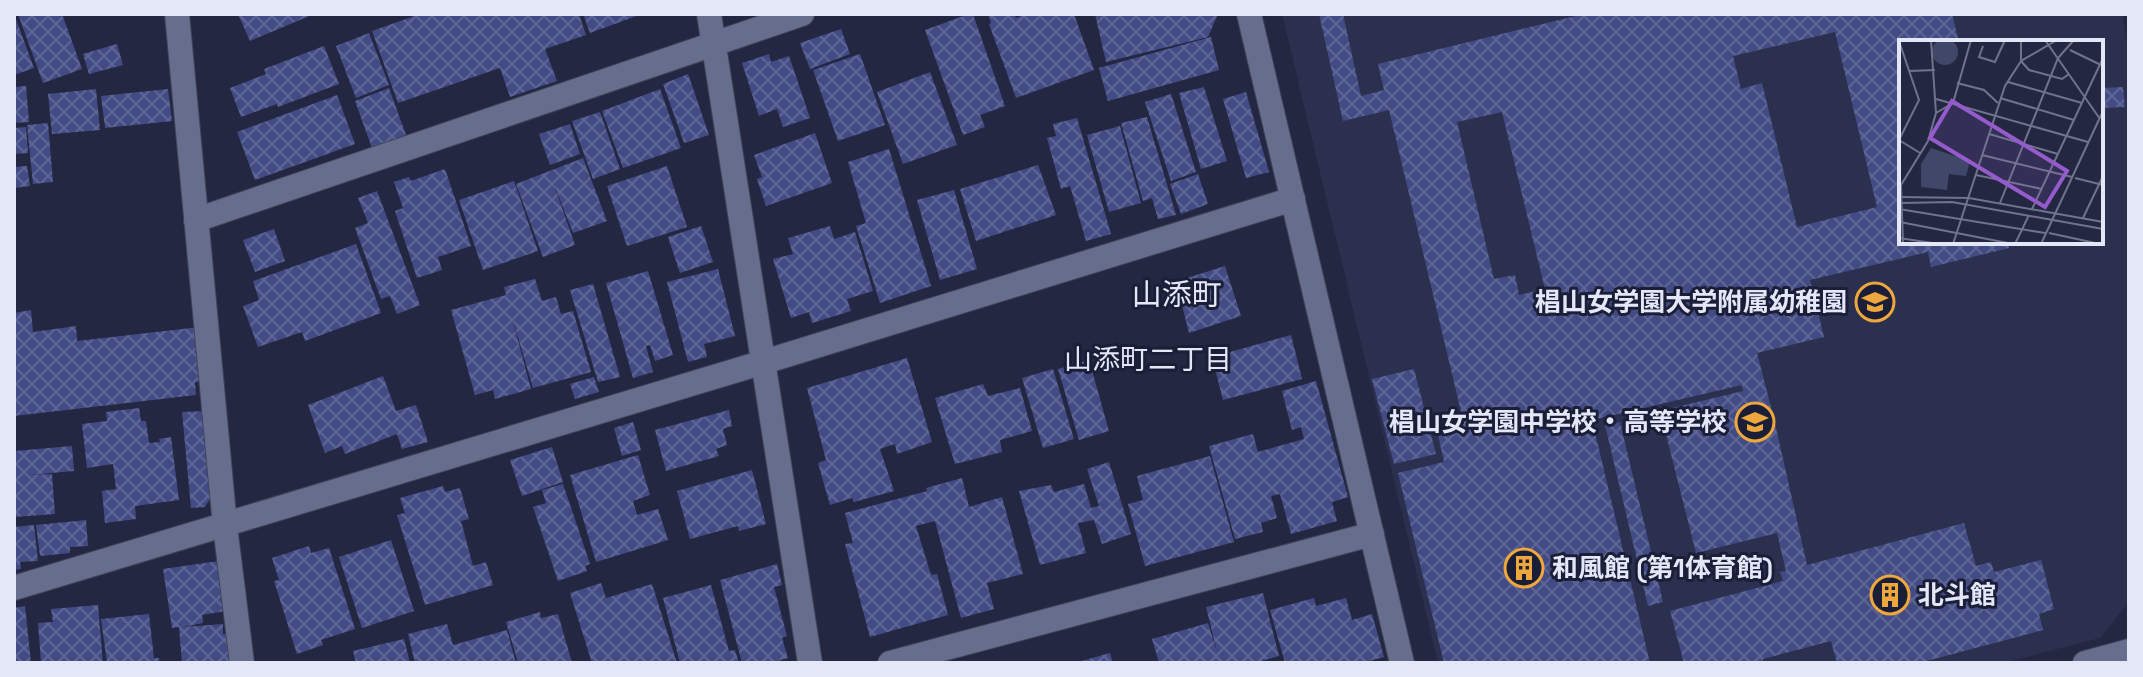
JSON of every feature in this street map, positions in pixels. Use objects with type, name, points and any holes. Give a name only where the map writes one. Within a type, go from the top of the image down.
[{"type":"street","points":[[177,14],[225,526],[242,663]]},
{"type":"street","points":[[709,14],[810,663]]},
{"type":"street","points":[[196,220],[802,14]]},
{"type":"street","points":[[1249,14],[1402,663]]},
{"type":"street","points":[[14,588],[1293,199]]},
{"type":"street","points":[[890,663],[1372,534]]},
{"type":"street","points":[[2085,663],[2122,652]]},
{"type":"shaded area","name":"椙山女学園中学校・高等学校","points":[[1282,14],[2122,14],[2129,52],[2129,602],[2100,638],[2003,663],[1438,663]]},
{"type":"building","points":[[14,14],[34,68],[14,75]]},
{"type":"building","points":[[18,14],[62,14],[82,69],[43,83]]},
{"type":"building","points":[[238,14],[314,14],[250,41]]},
{"type":"building","points":[[420,14],[579,14],[586,35],[545,49],[557,81],[510,97],[500,68],[398,103],[372,31]]},
{"type":"building","points":[[583,14],[642,14],[590,33]]},
{"type":"building","points":[[973,14],[1005,106],[980,115],[985,127],[963,135],[925,30]]},
{"type":"building","points":[[1014,14],[1016,18],[1026,14],[1074,14],[1094,70],[1016,98],[989,24],[989,16]]},
{"type":"building","points":[[1095,14],[1217,16],[1208,37],[1106,62]]},
{"type":"building","points":[[1319,14],[1343,14],[1361,96],[1384,90],[1378,64],[1584,14],[1952,14],[1958,40],[1899,40],[1899,244],[2008,244],[2009,248],[1931,267],[1928,252],[1810,280],[1824,337],[1757,353],[1807,565],[1964,523],[1976,566],[1991,562],[1994,572],[2041,560],[2054,609],[2039,614],[2043,630],[1919,663],[1837,663],[1831,641],[1763,659],[1763,663],[1684,663],[1670,611],[1783,581],[1780,572],[1786,571],[1777,533],[1696,553],[1660,411],[1743,391],[1742,385],[1592,420],[1650,663],[1444,663],[1398,473],[1444,462],[1437,430],[1464,424],[1389,110],[1343,121]],"holes":[[[1835,32],[1877,207],[1797,227],[1762,83],[1741,89],[1733,56]],[[1502,112],[1545,289],[1519,295],[1515,275],[1494,279],[1457,122]]]},
{"type":"building","points":[[841,29],[850,54],[810,69],[800,43]]},
{"type":"building","points":[[369,33],[389,85],[356,98],[336,46]]},
{"type":"building","points":[[1211,37],[1219,70],[1108,101],[1099,68]]},
{"type":"building","points":[[117,44],[123,65],[89,74],[83,54]]},
{"type":"building","points":[[324,46],[339,84],[241,117],[230,88],[266,74],[264,69]]},
{"type":"building","points":[[769,54],[771,62],[789,56],[810,118],[783,127],[777,109],[759,116],[742,63]]},
{"type":"building","points":[[860,54],[885,125],[838,141],[813,70]]},
{"type":"building","points":[[930,72],[957,145],[903,164],[877,92]]},
{"type":"building","points":[[688,74],[709,135],[684,143],[663,84]]},
{"type":"building","points":[[26,86],[29,122],[14,123],[14,87]]},
{"type":"building","points":[[1204,87],[1227,161],[1201,169],[1179,93]]},
{"type":"building","points":[[2123,87],[2125,107],[2103,108],[2103,88]]},
{"type":"building","points":[[389,88],[406,135],[372,148],[355,101]]},
{"type":"building","points":[[96,89],[100,130],[52,134],[48,94]]},
{"type":"building","points":[[168,89],[172,121],[105,128],[101,96]]},
{"type":"building","points":[[660,89],[681,148],[623,168],[602,111]]},
{"type":"building","points":[[1246,92],[1269,172],[1246,178],[1223,99]]},
{"type":"building","points":[[1171,94],[1196,172],[1171,181],[1145,102]]},
{"type":"building","points":[[337,95],[355,144],[255,180],[237,132]]},
{"type":"building","points":[[600,112],[620,169],[593,179],[572,121]]},
{"type":"building","points":[[1147,117],[1176,215],[1158,219],[1152,198],[1143,201],[1121,123]]},
{"type":"building","points":[[1077,118],[1111,234],[1086,241],[1070,186],[1061,189],[1047,138],[1056,136],[1053,124]]},
{"type":"building","points":[[48,123],[53,182],[33,184],[27,125]]},
{"type":"building","points":[[570,124],[580,154],[550,165],[539,134]]},
{"type":"building","points":[[1120,126],[1141,203],[1109,212],[1087,135]]},
{"type":"building","points":[[26,127],[28,153],[14,154],[14,128]]},
{"type":"building","points":[[815,133],[832,183],[766,206],[757,179],[762,177],[754,155]]},
{"type":"building","points":[[889,149],[931,286],[880,303],[856,226],[866,223],[848,162]]},
{"type":"building","points":[[583,158],[607,221],[573,233],[553,182],[575,245],[543,257],[516,184]]},
{"type":"building","points":[[1038,165],[1056,215],[976,241],[960,189]]},
{"type":"building","points":[[27,166],[30,186],[14,188],[14,167]]},
{"type":"building","points":[[667,166],[687,227],[627,246],[607,186]]},
{"type":"building","points":[[445,169],[471,246],[438,257],[442,270],[417,278],[395,211],[403,208],[394,182],[409,177],[411,181]]},
{"type":"building","points":[[1198,174],[1208,204],[1181,214],[1170,184]]},
{"type":"building","points":[[514,181],[538,251],[483,270],[459,200]]},
{"type":"building","points":[[954,190],[977,269],[940,280],[917,200]]},
{"type":"building","points":[[377,191],[420,305],[397,314],[390,296],[381,299],[355,228],[368,223],[358,198]]},
{"type":"building","points":[[701,226],[713,262],[680,273],[668,237]]},
{"type":"building","points":[[830,226],[834,239],[855,232],[873,291],[847,299],[851,311],[812,323],[809,312],[791,318],[773,259],[793,254],[788,238]]},
{"type":"building","points":[[274,229],[285,261],[255,272],[243,240]]},
{"type":"building","points":[[356,244],[381,313],[305,341],[302,332],[258,347],[243,306],[259,300],[253,281]]},
{"type":"building","points":[[1225,266],[1241,316],[1189,333],[1179,293],[1190,291],[1187,278]]},
{"type":"building","points":[[718,269],[735,336],[704,344],[707,357],[688,362],[667,282]]},
{"type":"building","points":[[648,271],[673,355],[655,361],[650,345],[646,346],[653,372],[633,378],[606,283]]},
{"type":"building","points":[[535,279],[542,301],[556,297],[561,314],[573,311],[591,372],[533,388],[511,314],[531,389],[495,399],[493,390],[475,395],[451,310],[506,295],[504,287]]},
{"type":"building","points":[[593,284],[620,377],[598,382],[570,290]]},
{"type":"building","points":[[31,310],[33,332],[76,326],[77,341],[200,327],[206,381],[195,382],[196,395],[14,416],[14,313]]},
{"type":"building","points":[[1291,335],[1302,379],[1223,400],[1212,357]]},
{"type":"building","points":[[907,358],[932,442],[897,454],[895,444],[880,449],[894,491],[830,505],[818,463],[826,460],[807,388]]},
{"type":"building","points":[[1089,360],[1109,431],[1079,440],[1058,369]]},
{"type":"building","points":[[1053,369],[1074,439],[1043,448],[1022,378]]},
{"type":"building","points":[[1414,369],[1436,454],[1394,464],[1372,379]]},
{"type":"building","points":[[383,376],[396,411],[416,405],[428,442],[402,449],[397,434],[345,454],[342,446],[325,453],[308,405]]},
{"type":"building","points":[[594,377],[599,392],[575,399],[570,384]]},
{"type":"building","points":[[1316,381],[1348,497],[1332,502],[1337,521],[1291,534],[1280,494],[1271,496],[1277,518],[1261,523],[1263,532],[1235,539],[1209,446],[1253,434],[1258,452],[1304,439],[1301,427],[1292,430],[1282,391]]},
{"type":"building","points":[[983,384],[988,396],[1020,388],[1032,431],[1000,440],[1002,452],[955,464],[935,398]]},
{"type":"building","points":[[139,408],[141,421],[146,421],[149,443],[171,437],[179,500],[135,506],[136,519],[105,523],[102,491],[116,489],[113,464],[87,468],[82,424],[107,421],[106,412]]},
{"type":"building","points":[[729,410],[732,426],[723,429],[727,445],[716,449],[719,456],[666,471],[655,430]]},
{"type":"building","points":[[206,411],[214,492],[205,507],[191,508],[182,412]]},
{"type":"building","points":[[633,422],[641,450],[622,456],[614,428]]},
{"type":"building","points":[[1620,422],[1663,602],[1648,606],[1605,425]]},
{"type":"building","points":[[72,446],[74,471],[28,475],[52,474],[55,514],[14,517],[14,451]]},
{"type":"building","points":[[552,447],[563,482],[522,496],[510,460]]},
{"type":"building","points":[[638,455],[650,495],[633,501],[637,515],[658,509],[668,540],[596,562],[570,475]]},
{"type":"building","points":[[1210,456],[1234,542],[1145,566],[1128,504],[1143,500],[1137,476]]},
{"type":"building","points":[[1109,462],[1131,534],[1102,544],[1094,520],[1078,523],[1086,553],[1040,565],[1019,491],[1051,485],[1054,492],[1084,484],[1091,508],[1099,506],[1087,469]]},
{"type":"building","points":[[752,470],[766,524],[739,531],[738,526],[690,539],[677,491]]},
{"type":"building","points":[[962,478],[969,507],[1002,497],[1023,574],[987,583],[994,609],[961,618],[935,521],[916,526],[931,575],[937,574],[948,615],[870,637],[845,544],[853,543],[845,513],[927,491],[926,488]]},
{"type":"building","points":[[563,484],[590,564],[585,566],[587,571],[558,581],[533,507],[546,503],[542,490]]},
{"type":"building","points":[[443,486],[445,492],[460,488],[469,519],[461,521],[473,566],[486,562],[493,585],[425,605],[397,515],[405,513],[400,498]]},
{"type":"building","points":[[86,520],[88,546],[70,547],[70,553],[40,556],[36,525]]},
{"type":"building","points":[[34,525],[38,561],[20,562],[21,569],[14,570],[14,527]]},
{"type":"building","points":[[391,540],[414,611],[362,628],[339,557]]},
{"type":"building","points":[[309,546],[311,553],[329,548],[355,629],[321,640],[323,645],[297,654],[274,581],[279,580],[272,558]]},
{"type":"building","points":[[219,561],[226,611],[202,615],[203,623],[183,627],[223,624],[223,634],[228,634],[230,663],[182,663],[179,627],[172,628],[163,569]]},
{"type":"building","points":[[777,564],[782,585],[774,587],[787,636],[782,638],[788,658],[771,663],[742,663],[720,580]]},
{"type":"building","points":[[601,583],[606,598],[652,584],[677,663],[592,663],[570,593]]},
{"type":"building","points":[[711,585],[729,651],[735,650],[739,663],[680,663],[663,598]]},
{"type":"building","points":[[1263,593],[1279,656],[1254,663],[1159,663],[1152,639],[1208,623],[1217,652],[1206,607]]},
{"type":"building","points":[[1314,598],[1316,606],[1346,598],[1352,620],[1372,614],[1384,657],[1362,663],[1285,663],[1270,610]]},
{"type":"building","points":[[98,605],[103,663],[41,663],[38,623],[53,622],[51,609]]},
{"type":"building","points":[[25,606],[31,663],[14,663],[14,608]]},
{"type":"building","points":[[540,612],[541,618],[558,614],[572,663],[518,663],[506,622]]},
{"type":"building","points":[[149,614],[154,658],[159,658],[160,663],[107,663],[101,619]]},
{"type":"building","points":[[447,624],[453,645],[507,630],[516,663],[415,663],[408,634]]},
{"type":"building","points":[[404,639],[410,663],[356,663],[353,651]]},
{"type":"building","points":[[1110,653],[1113,663],[1078,663],[1078,662]]},
{"type":"place","name":"椙山女学園大学附属幼稚園","points":[[1875,302]]},
{"type":"place","name":"椙山女学園中学校・高等学校","points":[[1755,422]]},
{"type":"place","name":"和風館 (第1体育館)","points":[[1524,568]]},
{"type":"place","name":"北斗館","points":[[1890,595]]},
{"type":"district","name":"山添町","points":[[1177,294]]},
{"type":"district","name":"山添町二丁目","points":[[1148,359]]}]
